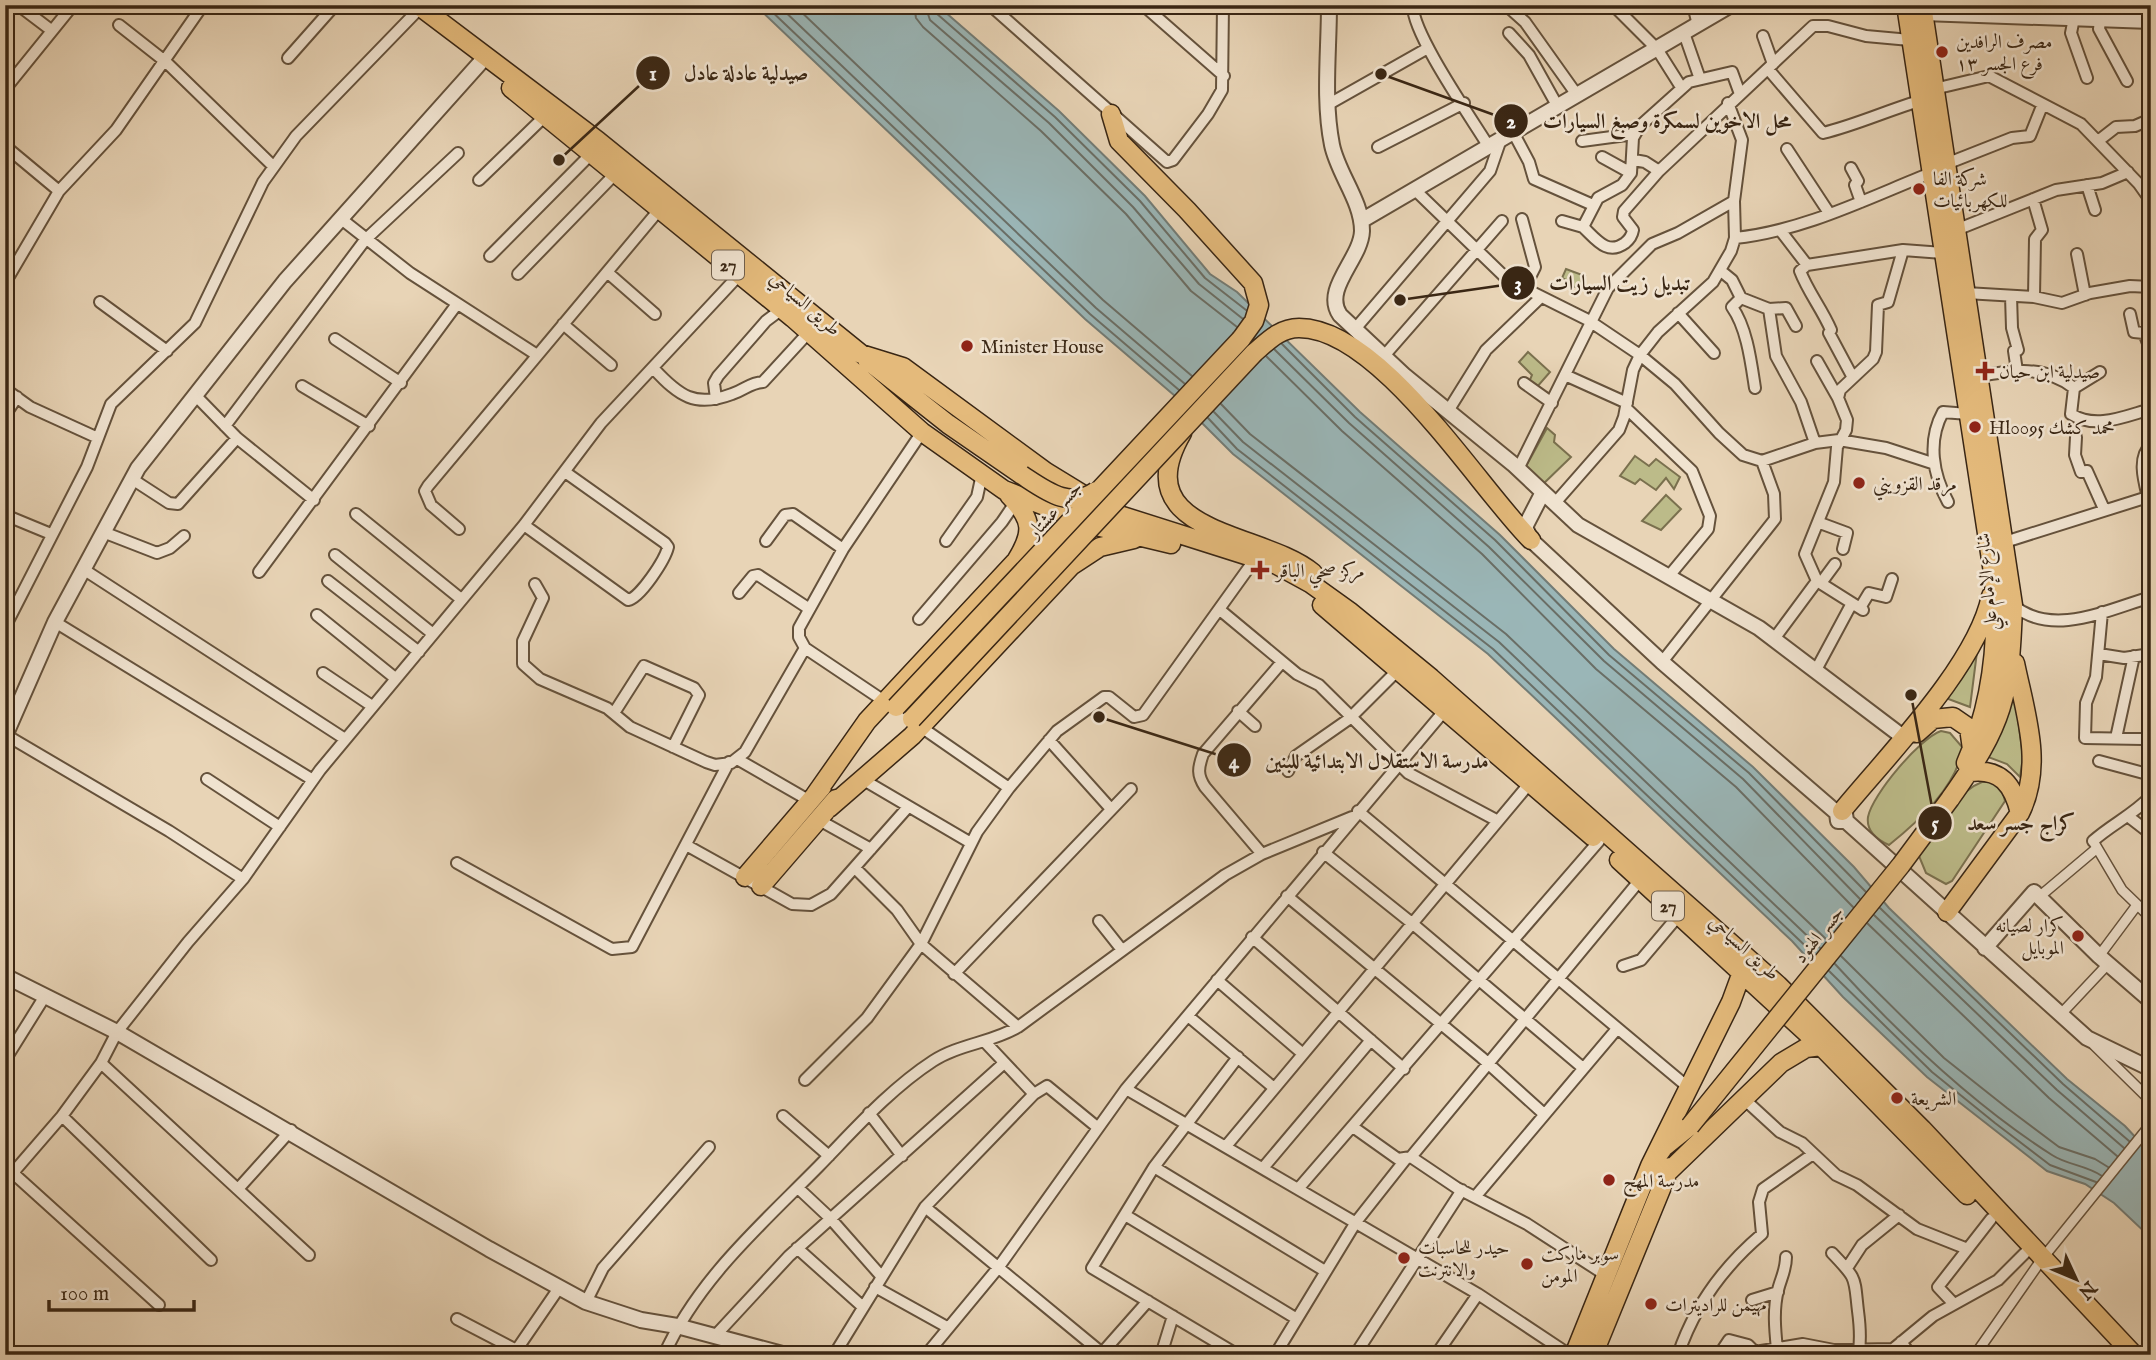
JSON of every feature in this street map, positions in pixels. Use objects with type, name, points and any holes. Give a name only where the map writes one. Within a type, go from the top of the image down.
[{"type":"main road","name":"طريق السياحي","points":[[419,6],[598,141],[853,349],[871,358],[903,367],[986,430],[1113,513],[1254,556],[1294,573],[1349,611],[1431,678],[1450,705],[1529,784],[1599,841],[1910,1127]]},
{"type":"main road","name":"شارع الإمام علي","points":[[1917,8],[1910,40],[1919,101],[1956,230],[2005,542],[1999,574],[1993,670],[1988,703],[1950,799]]},
{"type":"main road","name":"شارع الإمام علي","points":[[1917,8],[1934,89],[1943,253],[1968,414],[1999,574],[2013,605],[2012,650],[2004,705],[1992,736],[1950,799]]},
{"type":"main road","name":"طريق السياحي","points":[[442,24],[481,63],[544,117],[740,274],[922,432],[1013,496]]},
{"type":"main road","name":"جسر عشتار","points":[[890,704],[1113,477],[1241,339],[1258,312],[1259,298],[1244,271],[1119,141],[1111,114]]},
{"type":"main road","name":"جسر عشتار","points":[[916,723],[1194,416],[1254,353],[1282,331],[1299,328],[1332,337],[1362,356],[1430,417],[1531,540]]},
{"type":"main road","points":[[853,349],[948,424],[1022,475],[1060,497],[1070,499],[1089,496],[1113,477]]},
{"type":"main road","points":[[1194,416],[1169,461],[1170,491],[1177,505],[1194,520],[1290,557],[1306,567],[1431,678]]},
{"type":"main road","points":[[1013,496],[1096,526],[1155,540]]},
{"type":"main road","points":[[745,877],[890,704],[1016,561],[1027,543],[1030,529],[1027,517],[1013,496]]},
{"type":"main road","name":"طريق السياحي","points":[[1155,540],[1250,566],[1305,592],[1399,669],[1450,705],[1777,985],[2124,1355]]},
{"type":"main road","points":[[824,814],[862,779],[1071,566],[1092,551],[1117,541],[1155,540]]},
{"type":"main road","points":[[1843,815],[1954,674],[1984,619],[1999,574]]},
{"type":"main road","points":[[1944,910],[2020,813],[2031,785],[2033,757],[2012,650]]},
{"type":"main road","points":[[1843,815],[1928,721],[1944,716],[1960,719],[1969,728],[1972,749]]},
{"type":"main road","points":[[761,886],[824,814],[916,723]]},
{"type":"main road","points":[[1970,772],[1993,772],[2003,778],[2011,787],[2020,813]]},
{"type":"main road","name":"جسر الهنود","points":[[1655,1177],[1664,1147],[1690,1126],[1901,865],[1950,799]]},
{"type":"main road","points":[[1593,1355],[1689,1088],[1742,972]]},
{"type":"main road","points":[[1572,1355],[1604,1274],[1655,1177],[1793,1054],[1821,1046]]},
{"type":"main road","name":"طريق السياحي","points":[[1926,1143],[1991,1219],[2134,1355]]},
{"type":"street","points":[[18,5],[51,30]]},
{"type":"street","points":[[5,89],[73,5]]},
{"type":"street","points":[[5,283],[59,191],[116,130],[166,62],[203,5]]},
{"type":"street","points":[[288,58],[335,5]]},
{"type":"street","points":[[990,5],[1167,162],[1176,156],[1218,99],[1224,76],[1223,5]]},
{"type":"street","points":[[1143,5],[1224,76]]},
{"type":"street","points":[[1329,5],[1329,104],[1333,148],[1361,221],[1358,249],[1334,302],[1340,315],[1587,531],[1774,639],[1903,737]]},
{"type":"street","points":[[1413,5],[1413,15],[1429,48],[1464,103],[1501,140],[1529,162],[1534,179],[1582,196],[1593,205]]},
{"type":"street","points":[[1506,5],[1525,22],[1577,95]]},
{"type":"street","points":[[1613,5],[1657,49],[1681,87]]},
{"type":"street","points":[[1693,5],[1698,25]]},
{"type":"street","points":[[1361,221],[1731,5]]},
{"type":"street","points":[[5,627],[88,467],[111,404],[120,392],[184,337],[203,310],[273,166],[311,119],[419,6]]},
{"type":"street","points":[[1917,8],[2151,22]]},
{"type":"street","points":[[2074,18],[2071,33],[2087,79]]},
{"type":"street","points":[[2100,19],[2099,29],[2126,81]]},
{"type":"street","points":[[119,25],[166,62],[273,166]]},
{"type":"street","points":[[1562,221],[1583,227],[1607,248],[1615,249],[1629,240],[1633,229],[1623,213],[1659,171],[1728,103],[1813,26],[1828,26],[1866,36],[1910,40]]},
{"type":"street","points":[[1509,33],[1529,55],[1558,107]]},
{"type":"street","points":[[1684,33],[1700,79]]},
{"type":"street","points":[[1763,36],[1770,67],[1823,133],[1850,128],[1871,116],[1919,101]]},
{"type":"street","points":[[1329,104],[1429,48]]},
{"type":"street","points":[[243,879],[169,831],[5,736],[55,622],[132,479],[272,297],[481,63]]},
{"type":"street","points":[[1581,141],[1634,134],[1681,87],[1700,79],[1732,72],[1740,94]]},
{"type":"street","points":[[1934,89],[1989,76],[2081,124],[2128,172],[2151,201]]},
{"type":"street","points":[[1378,147],[1464,103]]},
{"type":"street","points":[[1555,503],[1619,430],[1627,405],[1633,370],[1640,355],[1721,271],[1735,237],[1734,201],[1742,141],[1728,103]]},
{"type":"street","points":[[1735,237],[1780,230],[1861,202],[2012,138],[2030,136],[2042,106]]},
{"type":"street","points":[[479,180],[544,117]]},
{"type":"street","points":[[2098,141],[2116,127],[2136,126],[2151,119]]},
{"type":"street","points":[[1583,227],[1593,205],[1604,193],[1622,185],[1631,173],[1634,134]]},
{"type":"street","points":[[1355,329],[1490,171],[1501,140]]},
{"type":"street","points":[[5,146],[59,191]]},
{"type":"street","points":[[1787,149],[1829,213]]},
{"type":"street","points":[[225,426],[365,240],[458,153]]},
{"type":"street","points":[[490,256],[590,155]]},
{"type":"street","points":[[5,160],[18,156]]},
{"type":"street","points":[[1602,158],[1631,173]]},
{"type":"street","points":[[1633,160],[1645,162],[1659,171]]},
{"type":"street","points":[[1851,168],[1858,181],[1854,185],[1861,202]]},
{"type":"street","points":[[1956,230],[2056,190],[2087,185],[2128,172]]},
{"type":"street","points":[[518,274],[614,174]]},
{"type":"street","points":[[2087,185],[2095,210]]},
{"type":"street","points":[[1415,190],[1508,280],[1593,323],[1640,355],[1675,384],[1734,448],[1754,460],[1762,461],[1815,443],[1839,440],[1886,448],[1932,463]]},
{"type":"street","points":[[2033,199],[2042,230],[2035,239],[2034,297]]},
{"type":"street","points":[[1518,469],[1593,323],[1608,288],[1641,252],[1734,201]]},
{"type":"street","points":[[459,528],[431,505],[425,491],[659,210]]},
{"type":"street","points":[[340,218],[365,240],[457,304],[537,355]]},
{"type":"street","points":[[1522,219],[1535,267],[1524,289]]},
{"type":"street","points":[[1384,356],[1502,221]]},
{"type":"street","points":[[1780,230],[1807,264]]},
{"type":"street","points":[[1629,240],[1641,252]]},
{"type":"street","points":[[1838,398],[1840,390],[1877,352],[1878,305],[1888,302],[1903,250]]},
{"type":"street","points":[[1852,376],[1829,333],[1831,330],[1825,315],[1807,289],[1800,271],[1807,264],[1903,250],[1943,253]]},
{"type":"street","points":[[2077,254],[2085,295]]},
{"type":"street","points":[[1721,271],[1732,280],[1741,298],[1769,309],[1786,308],[1796,326]]},
{"type":"street","points":[[607,272],[655,314]]},
{"type":"street","points":[[5,1182],[62,1116],[101,1063],[117,1032],[188,942],[243,879],[345,739],[524,525],[601,423],[740,274]]},
{"type":"street","points":[[1966,293],[2034,297],[2062,303],[2085,295],[2130,286],[2151,287]]},
{"type":"street","points":[[2011,296],[2012,328],[2018,349],[2014,351],[2017,371]]},
{"type":"street","points":[[1448,411],[1486,350],[1541,297]]},
{"type":"street","points":[[1741,298],[1732,307],[1738,315],[1750,357],[1755,388]]},
{"type":"street","points":[[100,302],[167,351]]},
{"type":"street","points":[[259,572],[457,304]]},
{"type":"street","points":[[716,399],[714,383],[718,376],[766,321],[782,309]]},
{"type":"street","points":[[1769,309],[1776,356],[1801,402],[1815,443]]},
{"type":"street","points":[[1678,313],[1714,353]]},
{"type":"street","points":[[2130,314],[2134,332],[2144,333],[2151,351]]},
{"type":"street","points":[[563,324],[611,365]]},
{"type":"street","points":[[654,369],[685,397],[716,399],[737,392],[751,382],[763,382],[809,332]]},
{"type":"street","points":[[335,339],[401,383]]},
{"type":"street","points":[[1817,361],[1847,420],[1839,440],[1834,482],[1820,523],[1805,554],[1819,582],[1858,607]]},
{"type":"street","points":[[1979,376],[2037,371],[2052,375],[2074,388]]},
{"type":"street","points":[[2074,388],[2100,372]]},
{"type":"street","points":[[1565,375],[1627,405],[1692,471],[1710,516],[1708,529],[1668,576]]},
{"type":"street","points":[[1524,383],[1552,403]]},
{"type":"street","points":[[302,386],[369,426]]},
{"type":"street","points":[[2074,388],[2071,414],[2083,422],[2124,418],[2151,409]]},
{"type":"street","points":[[5,389],[30,407],[98,438]]},
{"type":"street","points":[[195,395],[237,438],[314,500]]},
{"type":"street","points":[[5,415],[17,397]]},
{"type":"street","points":[[1948,502],[1932,463],[1941,415],[1943,412],[1968,414]]},
{"type":"street","points":[[890,704],[805,648],[799,637],[799,628],[843,549],[922,432]]},
{"type":"street","points":[[2076,437],[2075,455],[2081,472],[2087,471],[2104,509]]},
{"type":"street","points":[[132,479],[169,503],[178,504],[237,438]]},
{"type":"street","points":[[2005,542],[2149,496],[2143,466],[2146,450],[2151,445]]},
{"type":"street","points":[[1662,662],[1775,519],[1777,510],[1774,494],[1762,461]]},
{"type":"street","points":[[524,525],[628,600],[636,596],[663,562],[668,547],[666,542],[565,472]]},
{"type":"street","points":[[946,541],[974,503],[982,474]]},
{"type":"street","points":[[1543,492],[1525,527],[1531,540],[1662,662],[1843,815],[1985,948],[2087,1038],[2151,1101]]},
{"type":"street","points":[[919,619],[1013,496]]},
{"type":"street","points":[[356,514],[461,599]]},
{"type":"street","points":[[766,541],[785,515],[793,514],[843,549]]},
{"type":"street","points":[[5,515],[51,534]]},
{"type":"street","points":[[1820,523],[1847,533],[1843,549]]},
{"type":"street","points":[[103,532],[158,553],[170,548],[184,536]]},
{"type":"street","points":[[335,555],[433,634]]},
{"type":"street","points":[[1774,639],[1835,564]]},
{"type":"street","points":[[805,1080],[867,1018],[921,944],[971,843],[1009,788],[1049,740],[1104,697],[1112,699],[1134,717],[1143,715],[1250,566]]},
{"type":"street","points":[[83,569],[345,739]]},
{"type":"street","points":[[739,593],[753,576],[758,575],[808,608]]},
{"type":"street","points":[[1815,670],[1869,593],[1886,597],[1892,579]]},
{"type":"street","points":[[328,581],[419,652]]},
{"type":"street","points":[[535,584],[543,597],[523,641],[523,664],[540,679],[614,713],[630,727],[673,747],[715,765],[733,761],[813,798]]},
{"type":"street","points":[[2013,605],[2025,615],[2062,622],[2151,597]]},
{"type":"street","points":[[1220,610],[1282,662],[1319,685],[1349,719],[1367,732],[1397,765],[1498,821]]},
{"type":"street","points":[[2102,612],[2096,677],[2086,703],[2085,738],[2151,742]]},
{"type":"street","points":[[317,615],[396,678]]},
{"type":"street","points":[[55,622],[313,780]]},
{"type":"street","points":[[457,863],[612,949],[622,951],[638,941],[686,845],[733,761],[750,743],[805,648]]},
{"type":"street","points":[[2099,654],[2151,654]]},
{"type":"street","points":[[2116,738],[2134,656]]},
{"type":"street","points":[[1262,854],[1199,778],[1203,754],[1282,662]]},
{"type":"street","points":[[614,713],[643,666],[694,688],[699,695],[673,747]]},
{"type":"street","points":[[1288,771],[1305,748],[1349,719],[1399,669]]},
{"type":"street","points":[[323,673],[372,706]]},
{"type":"street","points":[[926,1355],[998,1268],[1126,1089],[1322,852],[1450,705]]},
{"type":"street","points":[[1238,711],[1255,726]]},
{"type":"street","points":[[916,723],[1009,788]]},
{"type":"street","points":[[1049,740],[1111,809]]},
{"type":"street","points":[[2099,761],[2151,775]]},
{"type":"street","points":[[207,779],[280,827]]},
{"type":"street","points":[[862,779],[971,843]]},
{"type":"street","points":[[1227,1145],[1529,784]]},
{"type":"street","points":[[954,974],[1131,789]]},
{"type":"street","points":[[2039,897],[2095,845],[2111,825],[2129,817],[2151,796]]},
{"type":"street","points":[[686,845],[792,904],[811,905],[822,901],[855,868],[908,807]]},
{"type":"street","points":[[824,814],[871,849]]},
{"type":"street","points":[[664,1355],[677,1326],[713,1274],[870,1114],[931,1062],[1018,1027],[1225,875],[1262,854],[1355,814]]},
{"type":"street","points":[[1355,814],[1446,881],[1616,1030],[1689,1088]]},
{"type":"street","points":[[2129,817],[2151,834]]},
{"type":"street","points":[[1298,1189],[1599,841]]},
{"type":"street","points":[[2095,845],[2122,891],[2151,918]]},
{"type":"street","points":[[1322,852],[1413,924],[1583,1068]]},
{"type":"street","points":[[855,868],[897,910],[921,944],[1018,1027]]},
{"type":"street","points":[[1275,1355],[1356,1223],[1640,880]]},
{"type":"street","points":[[1985,948],[2034,892],[2103,960],[2151,1001]]},
{"type":"street","points":[[1287,896],[1544,1114]]},
{"type":"street","points":[[2060,1015],[2103,960],[2137,905]]},
{"type":"street","points":[[1623,966],[1641,960],[1679,915]]},
{"type":"street","points":[[1099,921],[1122,950]]},
{"type":"street","points":[[1252,937],[1404,1069]]},
{"type":"street","points":[[5,976],[117,1032],[291,1130],[559,1288],[586,1301],[641,1320],[715,1336],[752,1351],[786,1355]]},
{"type":"street","points":[[1217,980],[1303,1054]]},
{"type":"street","points":[[5,1060],[45,996]]},
{"type":"street","points":[[1188,1016],[1274,1088]]},
{"type":"street","points":[[1475,1197],[1616,1030]]},
{"type":"street","points":[[2087,1038],[2151,1069]]},
{"type":"street","points":[[1263,1168],[1371,1040]]},
{"type":"street","points":[[985,1042],[1034,1094]]},
{"type":"street","points":[[1238,1057],[1154,1167],[1092,1268],[1238,1355]]},
{"type":"street","points":[[101,1063],[309,1255]]},
{"type":"street","points":[[715,1336],[797,1248],[1003,1064]]},
{"type":"street","points":[[834,1355],[925,1207],[1034,1094],[1047,1086],[1097,1127]]},
{"type":"street","points":[[1126,1089],[1227,1145],[1478,1294],[1572,1355]]},
{"type":"street","points":[[1744,1099],[1780,1132],[1802,1143],[1836,1175],[1857,1185],[1931,1236],[1965,1248]]},
{"type":"street","points":[[870,1114],[902,1156]]},
{"type":"street","points":[[62,1116],[211,1260]]},
{"type":"street","points":[[783,1116],[829,1156]]},
{"type":"street","points":[[1975,1355],[2035,1259],[2078,1214],[2151,1124]]},
{"type":"street","points":[[1353,1128],[1397,1159],[1408,1159],[1527,1224],[1604,1274]]},
{"type":"street","points":[[238,1189],[291,1130]]},
{"type":"street","points":[[586,1301],[603,1268],[709,1147]]},
{"type":"street","points":[[1678,1355],[1685,1333],[1702,1306],[1706,1293],[1741,1252],[1762,1234],[1759,1202],[1763,1189],[1813,1154]]},
{"type":"street","points":[[1154,1167],[1325,1271]]},
{"type":"street","points":[[14,1174],[159,1305]]},
{"type":"street","points":[[798,1188],[830,1218],[882,1277]]},
{"type":"street","points":[[1355,1355],[1462,1190]]},
{"type":"street","points":[[925,1207],[1102,1353],[1148,1301]]},
{"type":"street","points":[[1125,1214],[1297,1319]]},
{"type":"street","points":[[1847,1268],[1862,1245],[1899,1215]]},
{"type":"street","points":[[1954,1303],[1938,1287],[1965,1248],[1991,1219]]},
{"type":"street","points":[[797,1248],[863,1307]]},
{"type":"street","points":[[1832,1253],[1847,1268],[1858,1287],[1862,1332],[1859,1350]]},
{"type":"street","points":[[1774,1351],[1778,1292],[1786,1273],[1786,1257]]},
{"type":"street","points":[[1719,1355],[1729,1340],[1748,1345],[1755,1352],[1774,1351],[1803,1344],[1844,1352],[1893,1349],[1954,1303],[2035,1259]]},
{"type":"street","points":[[875,1287],[947,1328]]},
{"type":"street","points":[[457,1319],[519,1353],[559,1288]]},
{"type":"street","points":[[1752,1300],[1778,1292]]},
{"type":"street","points":[[1436,1355],[1478,1294]]},
{"type":"street","points":[[1161,1355],[1173,1316]]},
{"type":"street","points":[[1901,1342],[1911,1355]]},
{"type":"shaded area","points":[[1566,269],[1585,276],[1580,288],[1567,285],[1568,281],[1562,278]]},
{"type":"shaded area","points":[[1528,352],[1550,372],[1537,387],[1529,382],[1532,375],[1519,362]]},
{"type":"shaded area","points":[[1547,428],[1555,435],[1554,442],[1571,457],[1541,486],[1524,470]]},
{"type":"shaded area","points":[[1635,456],[1649,466],[1656,459],[1680,477],[1674,489],[1666,478],[1656,490],[1640,479],[1635,484],[1620,476]]},
{"type":"shaded area","points":[[1666,495],[1681,509],[1661,530],[1642,521]]},
{"type":"shaded area","points":[[1978,644],[1970,707],[1943,697]]},
{"type":"shaded area","points":[[2014,687],[2023,758],[2020,777],[2007,764],[1988,757],[2008,714]]},
{"type":"shaded area","points":[[1941,731],[1950,733],[1963,748],[1953,776],[1935,802],[1889,845],[1877,838],[1869,827],[1871,807],[1898,768],[1921,744]]},
{"type":"shaded area","points":[[1982,782],[1991,782],[2002,789],[2005,801],[1952,881],[1946,884],[1926,873],[1919,856],[1954,803]]},
{"type":"water","points":[[755,5],[937,5],[1059,111],[1145,196],[1210,274],[1237,292],[1360,412],[1500,535],[1614,649],[1753,767],[1854,867],[1889,908],[2067,1079],[2125,1126],[2151,1154],[2151,1238],[2114,1203],[2085,1184],[2047,1171],[1927,1077],[1843,997],[1792,941],[1488,654],[1233,454],[1175,396],[1085,319]]},
{"type":"place","name":"مصرف الرافدين فرع الجسر ١٣","points":[[1942,52]]},
{"type":"place","name":"محل الاخوين لسمكرة وصبغ السيارات","points":[[1381,74]]},
{"type":"place","name":"صيدلية عادلة عادل","points":[[559,160]]},
{"type":"place","name":"شركة الفا للكهربائيات","points":[[1919,189]]},
{"type":"place","name":"تبديل زيت السيارات","points":[[1400,300]]},
{"type":"place","name":"Minister House","points":[[967,346]]},
{"type":"place","name":"صيدلية ابن حيان","points":[[1985,371]]},
{"type":"place","name":"Hl0095 محمد كشك","points":[[1975,427]]},
{"type":"place","name":"مرقد القزويني","points":[[1859,483]]},
{"type":"place","name":"مركز صحي الباقر","points":[[1260,570]]},
{"type":"place","name":"كراج جسر سعد","points":[[1911,695]]},
{"type":"place","name":"مدرسة الاستقلال الابتدائية للبنين","points":[[1099,717]]},
{"type":"place","name":"كرار لصيانه الموبايل","points":[[2078,936]]},
{"type":"place","name":"الشريعة","points":[[1897,1098]]},
{"type":"place","name":"مدرسة المهج","points":[[1609,1180]]},
{"type":"place","name":"حيدر للحاسبات والانترنت","points":[[1404,1258]]},
{"type":"place","name":"سوبر ماركت المومن","points":[[1527,1264]]},
{"type":"place","name":"مهيمن للراديترات","points":[[1651,1304]]}]
